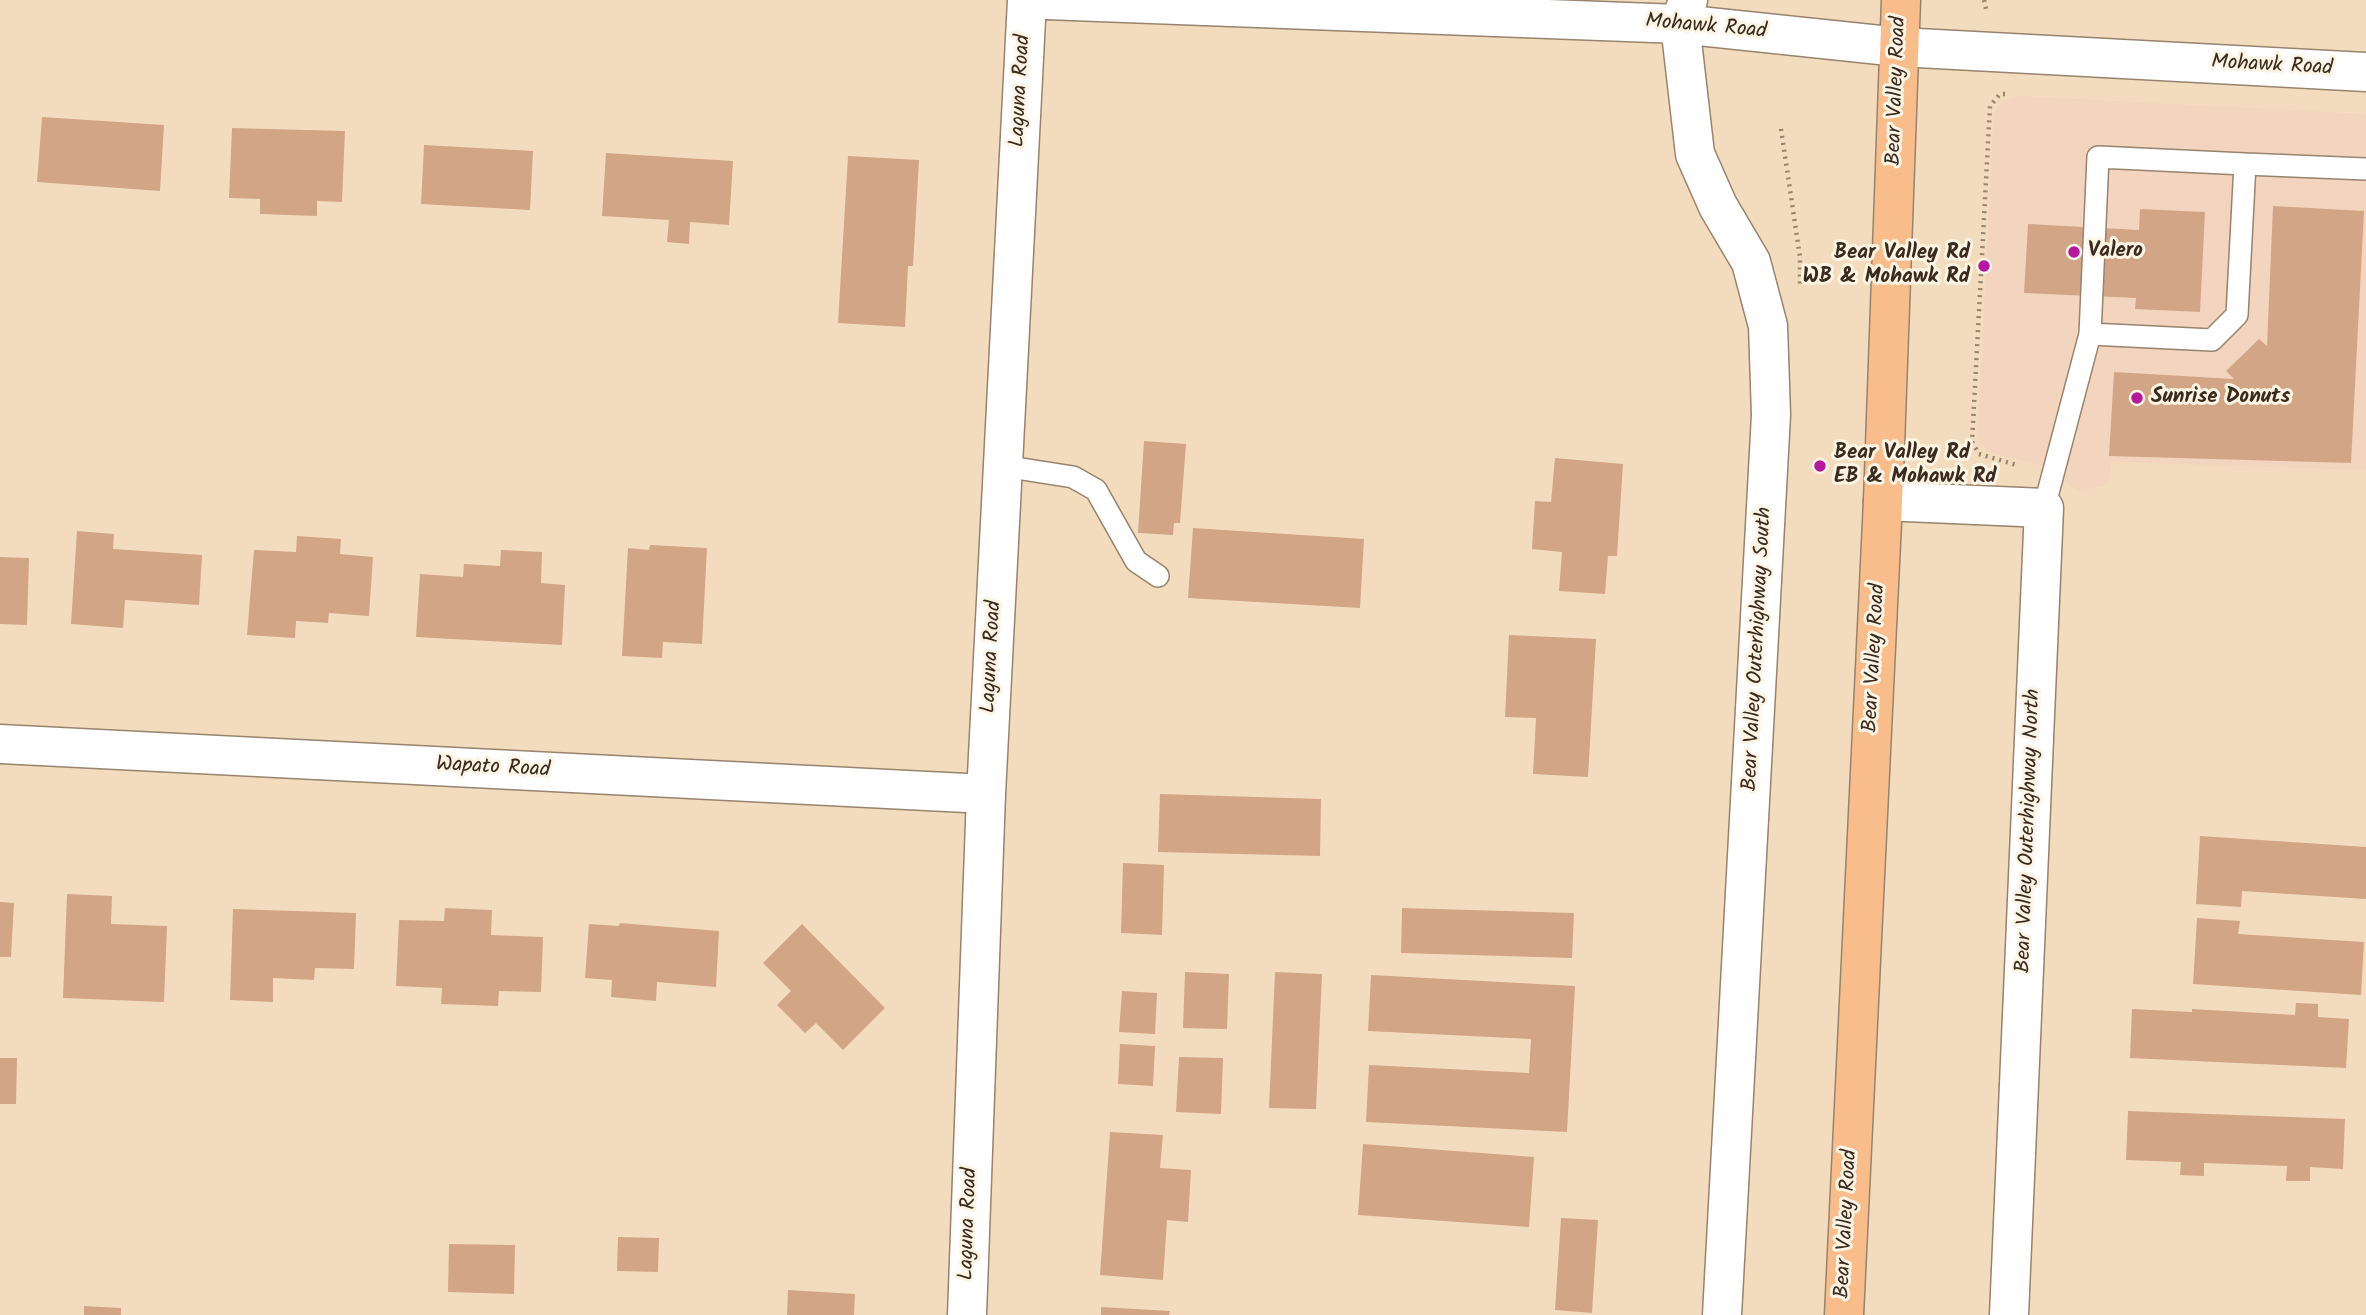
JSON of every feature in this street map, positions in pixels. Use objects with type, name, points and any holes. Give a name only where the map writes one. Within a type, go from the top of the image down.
[{"type":"main road","name":"Bear Valley Road","points":[[1844,1315],[1883,501],[1902,0]]},
{"type":"street","name":"Laguna Road","points":[[967,1315],[986,794],[1027,0]]},
{"type":"street","name":"Mohawk Road","points":[[1046,0],[1684,12],[1899,47],[2366,72]]},
{"type":"street","name":"Bear Valley Outerhighway South","points":[[1684,12],[1695,154],[1718,206],[1751,262],[1768,326],[1772,415],[1723,1315]]},
{"type":"street","points":[[1883,501],[2044,508]]},
{"type":"street","name":"Bear Valley Outerhighway North","points":[[2009,1315],[2044,508]]},
{"type":"street","name":"Wapato Road","points":[[0,744],[986,794]]},
{"type":"lane","points":[[2044,508],[2090,334],[2098,158],[2366,169]]},
{"type":"lane","points":[[2090,334],[2212,340],[2237,315],[2245,164]]},
{"type":"lane","points":[[1003,466],[1073,477],[1096,490],[1136,561],[1158,576]]},
{"type":"shaded area","points":[[2020,96],[2366,114],[2366,470],[2111,462],[2109,484],[2077,492],[2049,467],[1991,453],[1985,449],[1979,441],[1978,432],[1993,122],[2001,103]]},
{"type":"building","points":[[42,117],[164,125],[160,191],[37,182]]},
{"type":"building","points":[[232,128],[345,131],[342,202],[317,201],[317,216],[260,214],[260,199],[229,198]]},
{"type":"building","points":[[424,145],[533,151],[530,210],[421,204]]},
{"type":"building","points":[[606,153],[733,161],[729,225],[690,222],[689,244],[667,242],[669,220],[602,216]]},
{"type":"building","points":[[848,156],[919,160],[913,266],[908,266],[905,327],[838,323]]},
{"type":"building","points":[[2273,206],[2364,211],[2351,463],[2109,456],[2114,372],[2234,379],[2226,371],[2259,339],[2267,346]]},
{"type":"building","points":[[2140,209],[2205,212],[2200,312],[2135,309],[2136,298],[2024,293],[2028,224],[2139,230]]},
{"type":"building","points":[[1144,441],[1186,444],[1180,523],[1174,523],[1173,535],[1138,533]]},
{"type":"building","points":[[1555,458],[1623,464],[1617,556],[1608,556],[1605,594],[1559,591],[1562,552],[1532,549],[1535,501],[1551,502]]},
{"type":"building","points":[[1193,528],[1364,539],[1360,608],[1188,598]]},
{"type":"building","points":[[77,531],[114,534],[113,549],[202,555],[199,605],[125,600],[123,628],[71,624]]},
{"type":"building","points":[[297,536],[341,539],[340,554],[373,557],[369,616],[329,613],[328,623],[296,621],[295,638],[247,635],[254,550],[296,552]]},
{"type":"building","points":[[650,545],[707,548],[702,644],[663,642],[662,658],[622,656],[628,548],[649,550]]},
{"type":"building","points":[[501,550],[542,552],[541,583],[565,585],[562,645],[416,637],[420,574],[463,577],[464,564],[500,566]]},
{"type":"building","points":[[0,557],[29,558],[27,625],[0,624]]},
{"type":"building","points":[[1509,635],[1596,639],[1588,777],[1533,774],[1536,718],[1505,717]]},
{"type":"building","points":[[1160,794],[1321,799],[1320,856],[1158,852]]},
{"type":"building","points":[[2200,836],[2366,847],[2366,899],[2242,891],[2241,907],[2196,904]]},
{"type":"building","points":[[1123,863],[1164,865],[1162,935],[1121,933]]},
{"type":"building","points":[[67,894],[112,896],[111,924],[167,926],[164,1002],[63,998]]},
{"type":"building","points":[[0,902],[14,903],[11,957],[0,957]]},
{"type":"building","points":[[445,908],[492,910],[491,935],[543,937],[541,992],[499,991],[498,1006],[441,1004],[442,988],[396,986],[399,920],[444,921]]},
{"type":"building","points":[[1402,908],[1574,913],[1572,958],[1401,953]]},
{"type":"building","points":[[233,909],[356,913],[354,969],[315,968],[314,980],[273,978],[273,1002],[230,1000]]},
{"type":"building","points":[[2197,918],[2240,921],[2238,934],[2364,942],[2361,995],[2193,984]]},
{"type":"building","points":[[620,923],[719,931],[716,987],[657,982],[656,1001],[611,997],[612,980],[585,978],[589,924],[619,926]]},
{"type":"building","points":[[802,924],[885,1008],[843,1050],[816,1023],[805,1033],[777,1005],[791,991],[763,963]]},
{"type":"building","points":[[1185,972],[1229,974],[1227,1029],[1183,1028]]},
{"type":"building","points":[[1275,972],[1322,974],[1316,1109],[1269,1108]]},
{"type":"building","points":[[1371,975],[1575,986],[1567,1132],[1366,1122],[1369,1065],[1529,1073],[1531,1039],[1368,1031]]},
{"type":"building","points":[[1122,991],[1157,993],[1155,1034],[1119,1032]]},
{"type":"building","points":[[2296,1003],[2318,1004],[2318,1017],[2349,1019],[2346,1068],[2130,1058],[2132,1009],[2192,1012],[2192,1009],[2295,1015]]},
{"type":"building","points":[[1120,1044],[1155,1046],[1153,1086],[1118,1084]]},
{"type":"building","points":[[1179,1057],[1223,1058],[1221,1114],[1176,1112]]},
{"type":"building","points":[[0,1058],[17,1058],[16,1104],[0,1104]]},
{"type":"building","points":[[2128,1111],[2345,1119],[2343,1169],[2310,1167],[2310,1181],[2286,1181],[2287,1166],[2204,1163],[2204,1176],[2180,1175],[2181,1162],[2126,1160]]},
{"type":"building","points":[[1110,1132],[1163,1135],[1160,1168],[1191,1170],[1188,1222],[1167,1220],[1163,1280],[1100,1275]]},
{"type":"building","points":[[1363,1144],[1534,1157],[1529,1227],[1358,1215]]},
{"type":"building","points":[[1561,1218],[1598,1220],[1592,1313],[1555,1310]]},
{"type":"building","points":[[618,1237],[659,1238],[658,1272],[617,1271]]},
{"type":"building","points":[[449,1244],[515,1245],[514,1294],[448,1292]]},
{"type":"building","points":[[788,1290],[855,1294],[854,1315],[787,1315]]},
{"type":"building","points":[[84,1306],[121,1308],[121,1315],[84,1315]]},
{"type":"building","points":[[1101,1307],[1170,1311],[1169,1315],[1101,1315]]},
{"type":"place","name":"Valero","points":[[2074,252]]},
{"type":"place","name":"Bear Valley Rd WB & Mohawk Rd","points":[[1984,266]]},
{"type":"place","name":"Sunrise Donuts","points":[[2137,398]]},
{"type":"place","name":"Bear Valley Rd EB & Mohawk Rd","points":[[1820,466]]}]
